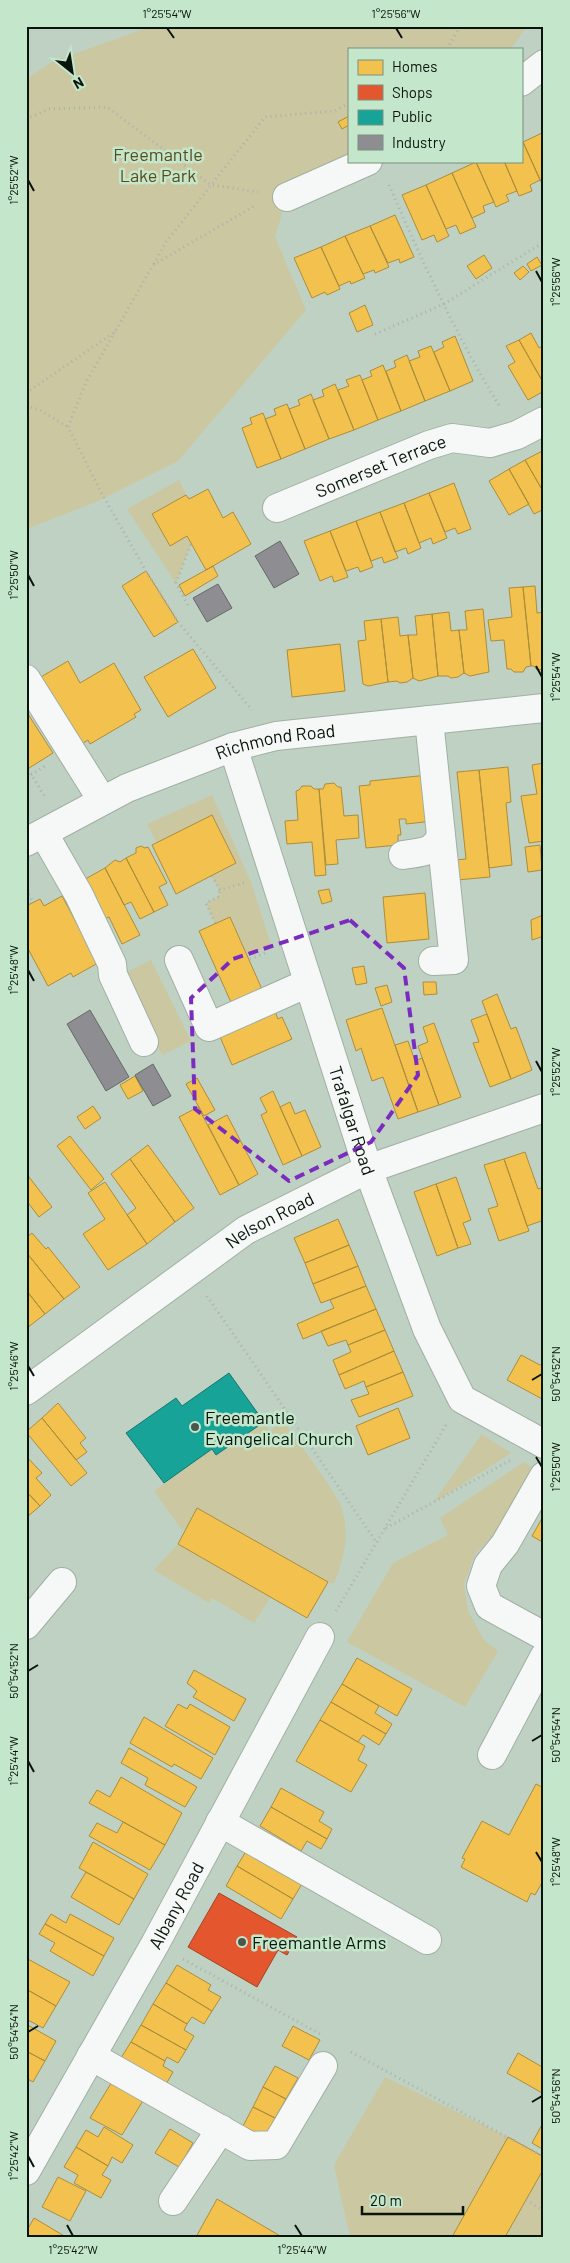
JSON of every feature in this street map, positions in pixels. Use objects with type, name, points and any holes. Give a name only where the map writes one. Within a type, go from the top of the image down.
[{"type":"street","points":[[522,81],[544,64]]},
{"type":"street","points":[[287,197],[377,170]]},
{"type":"street","name":"Somerset Terrace","points":[[277,508],[429,445],[452,438],[490,443],[517,435],[544,421]]},
{"type":"street","points":[[26,679],[102,800]]},
{"type":"street","name":"Richmond Road","points":[[35,838],[127,788],[233,747],[276,736],[544,708]]},
{"type":"street","points":[[429,720],[454,960],[433,962]]},
{"type":"street","name":"Trafalgar Road","points":[[233,747],[368,1169],[428,1329],[462,1399]]},
{"type":"street","points":[[403,855],[430,851],[438,845],[441,835]]},
{"type":"street","points":[[35,838],[79,895],[112,964],[113,975],[144,1042]]},
{"type":"street","points":[[179,960],[209,1026],[308,983]]},
{"type":"street","name":"Nelson Road","points":[[26,1391],[246,1230],[368,1169],[544,1108]]},
{"type":"street","points":[[462,1399],[543,1444]]},
{"type":"street","points":[[544,1476],[505,1544],[488,1565],[481,1586],[490,1606],[544,1636]]},
{"type":"street","points":[[26,1625],[62,1582]]},
{"type":"street","name":"Albany Road","points":[[26,2170],[155,1944],[320,1637]]},
{"type":"street","points":[[492,1755],[544,1658]]},
{"type":"street","points":[[220,1822],[427,1940]]},
{"type":"street","points":[[92,2056],[250,2146],[276,2145],[323,2066]]},
{"type":"street","points":[[174,2201],[220,2129]]},
{"type":"path","points":[[448,48],[460,26]]},
{"type":"path","points":[[68,427],[86,382],[166,242],[265,117],[334,111],[348,104]]},
{"type":"path","points":[[26,119],[49,109],[106,107],[211,184],[287,197]]},
{"type":"path","points":[[377,170],[481,376],[517,435]]},
{"type":"path","points":[[154,265],[257,205]]},
{"type":"path","points":[[375,334],[444,304],[544,242]]},
{"type":"path","points":[[26,393],[115,332]]},
{"type":"path","points":[[26,406],[40,410],[68,427],[102,494],[178,622],[195,640],[204,656],[276,736]]},
{"type":"path","points":[[188,605],[176,583],[191,544]]},
{"type":"path","points":[[220,890],[274,875]]},
{"type":"path","points":[[212,876],[220,890],[218,897],[206,903],[216,923]]},
{"type":"path","points":[[26,890],[34,903]]},
{"type":"path","points":[[191,1272],[377,1542]]},
{"type":"path","points":[[320,1637],[462,1399]]},
{"type":"path","points":[[385,1528],[543,1444]]},
{"type":"path","points":[[526,2200],[544,2211]]},
{"type":"highlighted area","points":[[350,920],[404,968],[418,1075],[371,1142],[289,1181],[195,1109],[191,998],[233,959]]},
{"type":"green space","name":"Freemantle Lake Park","points":[[152,26],[527,26],[512,48],[348,48],[348,162],[287,197],[275,237],[306,310],[178,461],[96,502],[26,529],[26,79],[54,61]]},
{"type":"green space","points":[[179,480],[186,495],[152,514],[169,546],[187,536],[191,544],[176,583],[127,509]]},
{"type":"green space","points":[[212,795],[251,882],[271,945],[248,955],[231,917],[215,923],[206,903],[218,897],[219,890],[212,876],[236,863],[212,815],[157,843],[147,824]]},
{"type":"green space","points":[[151,960],[191,1041],[162,1055],[123,974]]},
{"type":"green space","points":[[264,1422],[269,1431],[284,1422],[320,1472],[343,1511],[346,1532],[345,1543],[341,1565],[333,1584],[197,1508],[185,1529],[182,1530],[154,1491],[212,1449],[216,1455]]},
{"type":"green space","points":[[481,1435],[511,1453],[433,1503]]},
{"type":"green space","points":[[524,1462],[533,1468],[495,1533],[475,1554],[464,1584],[468,1611],[484,1640],[498,1651],[465,1707],[347,1642],[393,1563],[448,1535],[440,1518]]},
{"type":"green space","points":[[178,1544],[270,1598],[254,1623],[212,1598],[209,1603],[154,1570]]},
{"type":"green space","points":[[385,2077],[508,2137],[452,2237],[350,2237],[334,2165]]},
{"type":"green space","points":[[544,2168],[544,2237],[505,2237]]},
{"type":"building: Homes","points":[[348,117],[348,126],[342,129],[338,122]]},
{"type":"building: Homes","points":[[544,132],[544,186],[543,186],[523,142]]},
{"type":"building: Homes","points":[[523,142],[540,180],[530,185],[532,191],[519,196],[504,162],[522,162]]},
{"type":"building: Homes","points":[[476,162],[504,162],[517,191],[506,195],[509,201],[496,207]]},
{"type":"building: Homes","points":[[476,162],[494,202],[483,206],[485,212],[472,218],[452,173]]},
{"type":"building: Homes","points":[[452,173],[476,227],[460,234],[456,225],[446,229],[426,185]]},
{"type":"building: Homes","points":[[426,185],[449,236],[437,242],[434,235],[422,240],[402,195]]},
{"type":"building: Homes","points":[[395,215],[414,257],[400,263],[399,259],[388,263],[370,226]]},
{"type":"building: Homes","points":[[370,226],[389,267],[375,273],[374,270],[363,274],[345,236]]},
{"type":"building: Homes","points":[[345,236],[365,278],[351,284],[350,281],[339,286],[321,247]]},
{"type":"building: Homes","points":[[321,247],[340,289],[327,295],[325,292],[312,298],[294,258]]},
{"type":"building: Homes","points":[[484,255],[492,268],[476,279],[467,266]]},
{"type":"building: Homes","points":[[537,257],[542,265],[531,271],[527,264]]},
{"type":"building: Homes","points":[[523,266],[529,272],[520,280],[514,273]]},
{"type":"building: Homes","points":[[365,305],[373,325],[357,332],[349,313]]},
{"type":"building: Homes","points":[[531,333],[539,348],[544,345],[544,384],[519,340]]},
{"type":"building: Homes","points":[[455,336],[473,381],[450,391],[434,352],[444,347],[442,342]]},
{"type":"building: Homes","points":[[519,340],[544,384],[544,391],[528,400],[508,366],[515,362],[506,346]]},
{"type":"building: Homes","points":[[431,346],[450,391],[425,401],[409,361],[420,357],[418,351]]},
{"type":"building: Homes","points":[[407,355],[425,401],[401,411],[386,371],[396,367],[394,361]]},
{"type":"building: Homes","points":[[383,365],[401,411],[378,420],[362,380],[372,376],[370,371]]},
{"type":"building: Homes","points":[[360,375],[378,420],[354,430],[338,390],[349,386],[346,380]]},
{"type":"building: Homes","points":[[335,384],[354,430],[329,439],[313,400],[324,396],[322,390]]},
{"type":"building: Homes","points":[[311,394],[329,439],[305,449],[289,409],[300,405],[298,400]]},
{"type":"building: Homes","points":[[287,404],[305,449],[281,459],[265,419],[276,415],[274,409]]},
{"type":"building: Homes","points":[[263,413],[281,459],[257,468],[242,428],[252,424],[250,418]]},
{"type":"building: Homes","points":[[544,450],[544,493],[525,460]]},
{"type":"building: Homes","points":[[525,460],[544,493],[544,509],[534,514],[509,469]]},
{"type":"building: Homes","points":[[509,469],[529,504],[509,515],[489,481]]},
{"type":"building: Homes","points":[[454,483],[471,529],[458,534],[455,528],[445,532],[429,493]]},
{"type":"building: Homes","points":[[208,489],[223,518],[233,512],[251,544],[206,570],[187,536],[170,546],[152,514],[186,495],[189,499]]},
{"type":"building: Homes","points":[[429,493],[447,538],[433,544],[431,538],[419,543],[404,503]]},
{"type":"building: Homes","points":[[404,503],[421,548],[408,554],[406,548],[395,552],[380,512]]},
{"type":"building: Homes","points":[[380,512],[398,558],[384,563],[382,557],[371,561],[356,521]]},
{"type":"building: Homes","points":[[356,521],[373,567],[360,572],[358,567],[346,571],[330,531]]},
{"type":"building: Homes","points":[[330,531],[348,577],[334,582],[332,576],[320,581],[304,541]]},
{"type":"building: Homes","points":[[213,566],[218,576],[185,596],[179,585]]},
{"type":"building: Homes","points":[[146,571],[178,622],[154,637],[122,586]]},
{"type":"building: Homes","points":[[535,586],[537,613],[544,612],[544,669],[537,670],[534,666],[531,666],[523,587]]},
{"type":"building: Homes","points":[[523,587],[531,666],[526,667],[523,672],[514,672],[511,669],[507,669],[504,640],[491,641],[488,620],[512,617],[509,588]]},
{"type":"building: Homes","points":[[483,609],[489,672],[470,676],[464,673],[459,630],[467,630],[465,611]]},
{"type":"building: Homes","points":[[449,612],[451,631],[459,630],[464,673],[458,677],[451,678],[448,676],[438,676],[432,614]]},
{"type":"building: Homes","points":[[432,614],[438,676],[419,681],[413,678],[408,635],[417,635],[415,616]]},
{"type":"building: Homes","points":[[398,617],[400,636],[408,635],[413,678],[407,682],[400,683],[397,681],[388,682],[381,619]]},
{"type":"building: Homes","points":[[381,619],[388,682],[368,686],[363,684],[358,641],[366,640],[364,621]]},
{"type":"building: Homes","points":[[340,644],[345,691],[292,697],[287,650]]},
{"type":"building: Homes","points":[[193,649],[216,688],[168,717],[144,677]]},
{"type":"building: Homes","points":[[68,661],[80,683],[114,663],[141,710],[134,714],[136,717],[90,744],[88,740],[80,745],[34,681]]},
{"type":"building: Homes","points":[[26,711],[53,753],[26,770]]},
{"type":"building: Homes","points":[[544,763],[544,841],[529,843],[521,796],[537,794],[532,765]]},
{"type":"building: Homes","points":[[508,767],[511,802],[506,803],[512,865],[489,868],[479,770]]},
{"type":"building: Homes","points":[[479,770],[490,877],[457,880],[455,860],[466,859],[457,772]]},
{"type":"building: Homes","points":[[428,775],[433,821],[406,824],[406,819],[399,819],[401,835],[398,835],[398,845],[366,848],[359,786],[370,785],[370,781]]},
{"type":"building: Homes","points":[[334,783],[341,787],[344,816],[358,815],[359,838],[336,840],[338,864],[326,865],[319,789],[323,789],[325,784]]},
{"type":"building: Homes","points":[[302,786],[311,786],[314,789],[319,789],[326,875],[315,876],[312,842],[287,844],[285,821],[298,820],[296,791]]},
{"type":"building: Homes","points":[[212,815],[236,863],[176,894],[152,845]]},
{"type":"building: Homes","points":[[540,845],[542,870],[528,872],[525,847]]},
{"type":"building: Homes","points":[[141,846],[148,847],[167,883],[159,887],[168,905],[154,912],[126,858],[136,853],[136,848]]},
{"type":"building: Homes","points":[[126,858],[154,912],[140,919],[131,902],[124,905],[105,868],[115,860],[120,862]]},
{"type":"building: Homes","points":[[105,868],[140,935],[122,944],[109,917],[101,921],[80,882]]},
{"type":"building: Homes","points":[[329,889],[332,901],[322,904],[318,891]]},
{"type":"building: Homes","points":[[425,893],[429,939],[387,943],[383,897]]},
{"type":"building: Homes","points":[[62,896],[98,963],[73,977],[71,973],[48,986],[26,945],[26,906],[40,899],[44,906]]},
{"type":"building: Homes","points":[[543,915],[544,936],[532,940],[531,920]]},
{"type":"building: Homes","points":[[230,917],[265,996],[234,1009],[199,931]]},
{"type":"building: Homes","points":[[364,966],[367,983],[356,985],[352,968]]},
{"type":"building: Homes","points":[[423,982],[436,982],[437,994],[424,995]]},
{"type":"building: Homes","points":[[387,985],[392,1002],[381,1006],[375,988]]},
{"type":"building: Homes","points":[[497,994],[511,1029],[516,1027],[532,1070],[511,1079],[482,1001]]},
{"type":"building: Homes","points":[[382,1008],[418,1112],[398,1119],[383,1077],[372,1081],[361,1048],[356,1051],[346,1020]]},
{"type":"building: Homes","points":[[274,1009],[278,1019],[282,1017],[292,1039],[232,1065],[218,1032]]},
{"type":"building: Homes","points":[[487,1014],[511,1079],[490,1087],[473,1043],[479,1042],[471,1020]]},
{"type":"building: Homes","points":[[434,1023],[461,1097],[439,1105],[418,1046],[428,1042],[423,1027]]},
{"type":"building: Homes","points":[[408,1041],[415,1061],[422,1058],[439,1105],[418,1112],[395,1045]]},
{"type":"building: Homes","points":[[135,1076],[143,1091],[128,1099],[120,1085]]},
{"type":"building: Homes","points":[[197,1078],[215,1110],[204,1116],[186,1084]]},
{"type":"building: Homes","points":[[273,1091],[302,1156],[283,1165],[261,1115],[267,1112],[260,1098]]},
{"type":"building: Homes","points":[[290,1102],[295,1114],[305,1110],[321,1147],[302,1156],[280,1107]]},
{"type":"building: Homes","points":[[93,1106],[101,1118],[85,1129],[77,1117]]},
{"type":"building: Homes","points":[[198,1107],[239,1185],[220,1195],[179,1117]]},
{"type":"building: Homes","points":[[227,1115],[258,1174],[239,1185],[208,1125]]},
{"type":"building: Homes","points":[[70,1136],[104,1179],[91,1190],[57,1146]]},
{"type":"building: Homes","points":[[148,1145],[194,1208],[175,1222],[130,1159]]},
{"type":"building: Homes","points":[[525,1152],[538,1189],[544,1187],[544,1220],[527,1226],[504,1159]]},
{"type":"building: Homes","points":[[130,1159],[175,1222],[147,1244],[127,1215],[136,1208],[111,1174]]},
{"type":"building: Homes","points":[[504,1159],[529,1231],[499,1241],[488,1209],[498,1206],[484,1165]]},
{"type":"building: Homes","points":[[26,1173],[52,1207],[39,1217],[26,1200]]},
{"type":"building: Homes","points":[[456,1177],[471,1220],[463,1223],[471,1244],[458,1248],[436,1184]]},
{"type":"building: Homes","points":[[105,1182],[147,1244],[108,1270],[83,1234],[105,1219],[88,1193]]},
{"type":"building: Homes","points":[[436,1184],[458,1248],[437,1256],[414,1192]]},
{"type":"building: Homes","points":[[338,1219],[349,1245],[305,1263],[294,1238]]},
{"type":"building: Homes","points":[[32,1233],[46,1249],[48,1247],[80,1287],[64,1299],[26,1252],[26,1238]]},
{"type":"building: Homes","points":[[349,1245],[358,1266],[313,1284],[305,1263]]},
{"type":"building: Homes","points":[[26,1252],[64,1299],[45,1314],[26,1290]]},
{"type":"building: Homes","points":[[358,1266],[366,1286],[321,1303],[313,1284]]},
{"type":"building: Homes","points":[[366,1286],[376,1309],[303,1339],[297,1324],[334,1308],[330,1300]]},
{"type":"building: Homes","points":[[26,1290],[45,1314],[27,1328],[26,1327]]},
{"type":"building: Homes","points":[[376,1309],[385,1330],[348,1345],[346,1340],[328,1346],[321,1331]]},
{"type":"building: Homes","points":[[385,1330],[394,1351],[339,1375],[333,1360],[351,1352],[348,1345]]},
{"type":"building: Homes","points":[[394,1351],[403,1372],[366,1387],[364,1381],[345,1389],[339,1375]]},
{"type":"building: Homes","points":[[521,1355],[540,1365],[544,1363],[544,1400],[507,1380]]},
{"type":"building: Homes","points":[[403,1372],[413,1396],[359,1417],[351,1400],[369,1394],[366,1387]]},
{"type":"building: Homes","points":[[58,1403],[86,1438],[80,1443],[87,1452],[76,1460],[42,1418]]},
{"type":"building: Homes","points":[[398,1408],[410,1438],[368,1455],[356,1426]]},
{"type":"building: Homes","points":[[42,1418],[87,1473],[71,1486],[26,1432]]},
{"type":"building: Homes","points":[[26,1456],[42,1473],[36,1478],[51,1495],[40,1506],[26,1491]]},
{"type":"building: Homes","points":[[26,1491],[40,1506],[27,1517],[26,1516]]},
{"type":"building: Homes","points":[[197,1508],[328,1582],[307,1618],[178,1544]]},
{"type":"building: Homes","points":[[544,1515],[544,1543],[532,1536]]},
{"type":"building: Homes","points":[[357,1658],[412,1689],[397,1716],[342,1684]]},
{"type":"building: Homes","points":[[194,1670],[246,1699],[234,1721],[193,1697],[197,1691],[187,1683]]},
{"type":"building: Homes","points":[[342,1684],[379,1706],[375,1713],[392,1724],[386,1734],[331,1702]]},
{"type":"building: Homes","points":[[331,1702],[386,1734],[379,1745],[363,1735],[358,1742],[320,1720]]},
{"type":"building: Homes","points":[[178,1704],[187,1709],[190,1704],[230,1727],[215,1755],[165,1726]]},
{"type":"building: Homes","points":[[144,1717],[213,1758],[201,1779],[174,1764],[172,1767],[130,1743]]},
{"type":"building: Homes","points":[[320,1720],[365,1746],[358,1760],[367,1765],[351,1792],[296,1761]]},
{"type":"building: Homes","points":[[129,1748],[197,1787],[185,1807],[145,1785],[148,1778],[121,1763]]},
{"type":"building: Homes","points":[[121,1777],[182,1813],[165,1845],[89,1803],[97,1790],[110,1797]]},
{"type":"building: Homes","points":[[536,1784],[544,1788],[544,1879],[535,1895],[531,1893],[527,1902],[461,1867],[465,1859],[462,1858],[482,1821],[509,1835]]},
{"type":"building: Homes","points":[[281,1788],[324,1812],[319,1821],[332,1829],[327,1839],[271,1807]]},
{"type":"building: Homes","points":[[271,1807],[327,1839],[321,1849],[307,1841],[301,1851],[260,1826]]},
{"type":"building: Homes","points":[[123,1822],[165,1845],[150,1870],[89,1836],[97,1823],[117,1833]]},
{"type":"building: Homes","points":[[93,1842],[148,1874],[134,1899],[79,1868]]},
{"type":"building: Homes","points":[[250,1845],[306,1877],[293,1899],[237,1866]]},
{"type":"building: Homes","points":[[237,1866],[293,1899],[281,1919],[226,1886]]},
{"type":"building: Homes","points":[[86,1872],[134,1899],[119,1925],[71,1897]]},
{"type":"building: Homes","points":[[51,1914],[66,1923],[70,1914],[114,1938],[104,1956],[45,1924]]},
{"type":"building: Homes","points":[[45,1924],[104,1956],[93,1976],[50,1951],[55,1943],[39,1934]]},
{"type":"building: Homes","points":[[26,1958],[70,1982],[56,2006],[26,1989]]},
{"type":"building: Homes","points":[[177,1965],[211,1985],[208,1990],[221,1997],[212,2011],[166,1983]]},
{"type":"building: Homes","points":[[166,1983],[212,2011],[204,2024],[192,2017],[187,2024],[153,2004]]},
{"type":"building: Homes","points":[[26,1989],[56,2006],[43,2028],[26,2019]]},
{"type":"building: Homes","points":[[153,2004],[187,2024],[184,2030],[194,2036],[186,2050],[141,2025]]},
{"type":"building: Homes","points":[[26,2024],[56,2041],[45,2061],[26,2051]]},
{"type":"building: Homes","points":[[141,2025],[186,2050],[178,2063],[167,2057],[165,2061],[131,2042]]},
{"type":"building: Homes","points":[[293,2026],[320,2040],[309,2060],[282,2046]]},
{"type":"building: Homes","points":[[131,2042],[165,2061],[163,2066],[173,2072],[165,2086],[119,2061]]},
{"type":"building: Homes","points":[[26,2051],[45,2061],[33,2082],[26,2078]]},
{"type":"building: Homes","points":[[518,2053],[544,2068],[544,2094],[507,2073]]},
{"type":"building: Homes","points":[[275,2066],[298,2078],[286,2099],[263,2087]]},
{"type":"building: Homes","points":[[113,2080],[144,2099],[122,2135],[90,2118]]},
{"type":"building: Homes","points":[[263,2087],[286,2099],[275,2118],[253,2107]]},
{"type":"building: Homes","points":[[253,2107],[275,2118],[265,2137],[243,2126]]},
{"type":"building: Homes","points":[[544,2121],[544,2150],[532,2143]]},
{"type":"building: Homes","points":[[104,2127],[133,2145],[122,2163],[112,2157],[108,2166],[76,2147],[86,2130],[98,2137]]},
{"type":"building: Homes","points":[[170,2129],[193,2143],[179,2167],[155,2153]]},
{"type":"building: Homes","points":[[508,2137],[544,2157],[544,2168],[505,2237],[452,2237]]},
{"type":"building: Homes","points":[[76,2147],[108,2166],[102,2175],[111,2180],[101,2198],[74,2183],[78,2175],[64,2167]]},
{"type":"building: Homes","points":[[58,2177],[86,2191],[70,2221],[42,2207]]},
{"type":"building: Homes","points":[[217,2199],[282,2237],[196,2237]]},
{"type":"building: Homes","points":[[34,2218],[66,2237],[26,2236],[26,2232]]},
{"type":"building: Shops","name":"Freemantle Arms","points":[[219,1893],[297,1937],[287,1955],[278,1950],[257,1987],[188,1947]]},
{"type":"building: Public","name":"Freemantle Evangelical Church","points":[[229,1373],[264,1422],[216,1455],[212,1449],[164,1483],[126,1433],[176,1398],[182,1406]]},
{"type":"building: Industry","points":[[280,541],[299,574],[274,588],[255,556]]},
{"type":"building: Industry","points":[[218,584],[232,608],[207,622],[193,598]]},
{"type":"building: Industry","points":[[90,1010],[129,1077],[106,1091],[67,1024]]},
{"type":"building: Industry","points":[[153,1064],[171,1096],[153,1106],[135,1075]]},
{"type":"place","name":"Freemantle Evangelical Church","points":[[195,1427]]},
{"type":"place","name":"Freemantle Arms","points":[[242,1942]]}]
